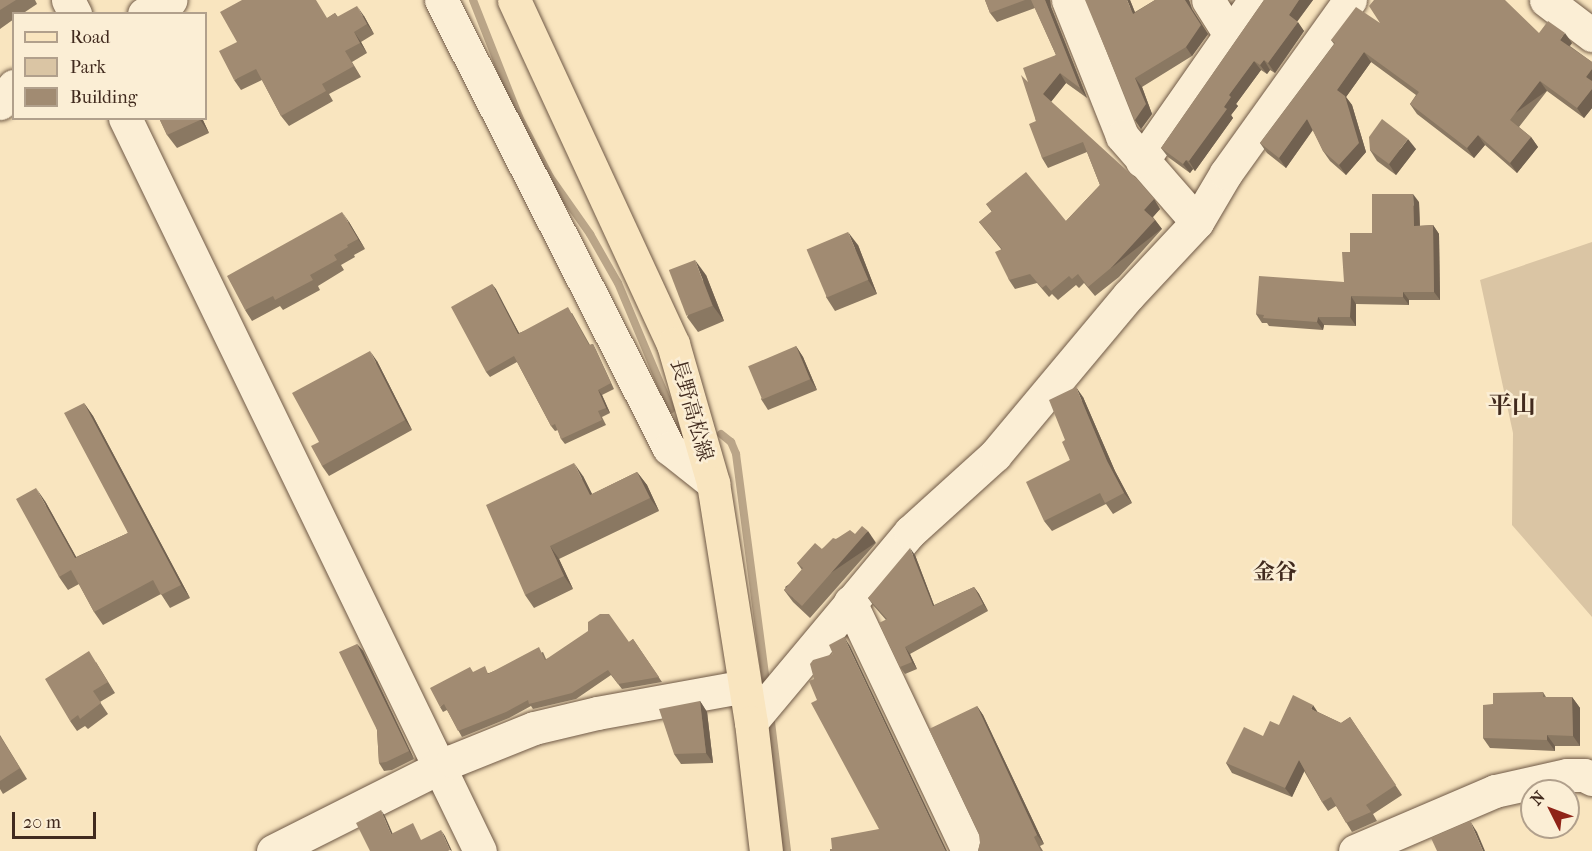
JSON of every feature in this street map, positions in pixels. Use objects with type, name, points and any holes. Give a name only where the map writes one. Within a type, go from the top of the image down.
[{"type":"main road","name":"長野高松線","points":[[514,0],[673,344],[713,483],[759,702],[766,851]]},
{"type":"street","points":[[148,12],[170,0]]},
{"type":"street","points":[[441,0],[669,448],[713,483]]},
{"type":"street","points":[[1068,0],[1122,136],[1197,222]]},
{"type":"street","points":[[1208,0],[1230,35]]},
{"type":"street","points":[[1142,161],[1255,0]]},
{"type":"street","points":[[273,851],[439,769],[534,728],[597,713],[759,702],[910,532],[995,455],[1128,296],[1197,222],[1226,173],[1350,0]]},
{"type":"street","points":[[1546,0],[1592,35]]},
{"type":"street","points":[[0,102],[12,88]]},
{"type":"street","points":[[126,120],[480,851]]},
{"type":"street","points":[[850,602],[968,851]]},
{"type":"street","points":[[1355,851],[1495,791],[1567,775],[1584,775],[1592,779]]},
{"type":"green space","points":[[1592,242],[1592,617],[1512,525],[1513,433],[1480,280]]},
{"type":"building","points":[[0,0],[16,0],[0,10]]},
{"type":"building","points":[[242,0],[316,0],[327,18],[335,13],[337,17],[357,6],[367,24],[354,32],[360,43],[345,51],[354,66],[322,84],[326,91],[281,116],[256,69],[234,80],[219,51],[237,42],[220,12]]},
{"type":"building","points":[[985,0],[1025,0],[990,13]]},
{"type":"building","points":[[1031,0],[1045,0],[1080,88],[1060,73],[1043,94],[1135,178],[1154,199],[1144,210],[1155,220],[1112,267],[1088,287],[1078,274],[1072,279],[1069,276],[1051,291],[1046,285],[1042,288],[1030,274],[1009,280],[995,252],[1002,249],[979,222],[992,211],[986,204],[1026,172],[1066,221],[1100,185],[1083,142],[1042,158],[1029,124],[1036,121],[1021,75],[1028,82],[1023,68],[1056,55]]},
{"type":"building","points":[[1085,0],[1127,0],[1133,14],[1155,0],[1185,0],[1201,25],[1186,47],[1135,78],[1146,104],[1135,120]]},
{"type":"building","points":[[1264,0],[1299,0],[1289,15],[1298,22],[1268,63],[1264,60],[1260,65],[1254,61],[1229,95],[1231,97],[1224,107],[1227,109],[1189,161],[1186,160],[1183,164],[1161,148]]},
{"type":"building","points":[[1374,0],[1505,0],[1539,33],[1548,21],[1565,33],[1560,40],[1592,62],[1592,69],[1586,77],[1592,81],[1592,89],[1577,108],[1540,81],[1510,120],[1531,137],[1510,163],[1478,135],[1467,148],[1410,104],[1419,92],[1364,52],[1337,90],[1345,96],[1359,143],[1339,165],[1323,151],[1307,119],[1279,158],[1260,143],[1335,43],[1331,40],[1356,7],[1380,23],[1369,6]]},
{"type":"building","points":[[1382,119],[1408,139],[1389,164],[1370,150],[1369,137]]},
{"type":"building","points":[[160,120],[200,120],[167,135]]},
{"type":"building","points":[[1372,194],[1413,194],[1414,226],[1433,225],[1434,292],[1403,292],[1403,297],[1351,296],[1350,317],[1318,317],[1317,322],[1263,318],[1264,315],[1256,314],[1259,276],[1344,282],[1342,252],[1350,252],[1350,233],[1372,233]]},
{"type":"building","points":[[342,212],[358,239],[334,255],[337,260],[310,275],[313,280],[275,300],[273,296],[245,310],[227,276]]},
{"type":"building","points":[[848,232],[868,280],[827,297],[807,250]]},
{"type":"building","points":[[695,260],[713,306],[686,316],[669,270]]},
{"type":"building","points":[[492,284],[518,334],[568,307],[589,345],[593,344],[611,383],[598,390],[606,408],[598,411],[602,420],[561,439],[555,424],[551,426],[514,356],[486,372],[451,307]]},
{"type":"building","points":[[796,346],[810,379],[762,399],[748,366]]},
{"type":"building","points":[[370,351],[405,420],[322,466],[311,446],[319,442],[292,393]]},
{"type":"building","points":[[1076,387],[1107,461],[1124,493],[1105,503],[1100,493],[1044,521],[1026,482],[1070,460],[1062,442],[1065,440],[1049,400]]},
{"type":"building","points":[[84,403],[181,585],[161,595],[153,580],[94,612],[71,570],[59,577],[16,499],[36,488],[75,558],[128,533],[64,413]]},
{"type":"building","points":[[574,463],[590,495],[637,472],[650,498],[550,546],[564,576],[525,595],[486,505]]},
{"type":"building","points":[[862,526],[868,531],[802,606],[784,590],[803,568],[797,563],[815,543],[822,549],[833,538],[836,539],[850,530],[855,534]]},
{"type":"building","points":[[910,548],[933,606],[974,587],[983,604],[905,647],[912,662],[900,667],[879,623],[887,619],[868,598]]},
{"type":"building","points":[[600,614],[609,614],[629,642],[633,639],[659,677],[618,684],[608,670],[572,693],[529,704],[528,700],[506,712],[458,731],[444,704],[440,707],[430,688],[470,667],[473,672],[485,666],[488,674],[539,647],[545,660],[588,631],[588,622]]},
{"type":"building","points":[[844,637],[946,851],[830,851],[832,849],[831,838],[879,829],[811,703],[817,700],[809,681],[814,679],[810,664],[813,660],[833,654],[829,645]]},
{"type":"building","points":[[357,644],[409,751],[386,762],[379,763],[377,730],[339,652]]},
{"type":"building","points":[[89,651],[108,682],[93,691],[101,703],[80,719],[78,715],[70,721],[45,679]]},
{"type":"building","points":[[1543,692],[1543,697],[1572,697],[1573,736],[1547,735],[1547,740],[1483,738],[1483,705],[1493,704],[1493,693]]},
{"type":"building","points":[[1293,695],[1313,705],[1311,709],[1341,723],[1350,717],[1396,785],[1366,805],[1371,812],[1346,823],[1331,797],[1322,802],[1299,760],[1285,788],[1226,763],[1244,727],[1263,736],[1270,721],[1279,725]]},
{"type":"building","points":[[700,701],[706,753],[674,754],[659,709]]},
{"type":"building","points":[[977,706],[1037,835],[1034,837],[1041,851],[978,851],[979,834],[929,729]]},
{"type":"building","points":[[0,736],[20,768],[0,781]]},
{"type":"building","points":[[381,810],[391,834],[413,823],[421,840],[441,830],[450,850],[370,851],[356,823]]},
{"type":"building","points":[[1470,821],[1483,851],[1437,851],[1431,838]]},
{"type":"waterway","points":[[473,0],[519,117],[550,177],[590,234],[618,283],[671,409]]},
{"type":"waterway","points":[[721,434],[731,442],[736,454],[767,690]]},
{"type":"waterway","points":[[770,714],[787,851]]},
{"type":"district","name":"平山","points":[[1512,406]]},
{"type":"district","name":"金谷","points":[[1275,573]]}]
